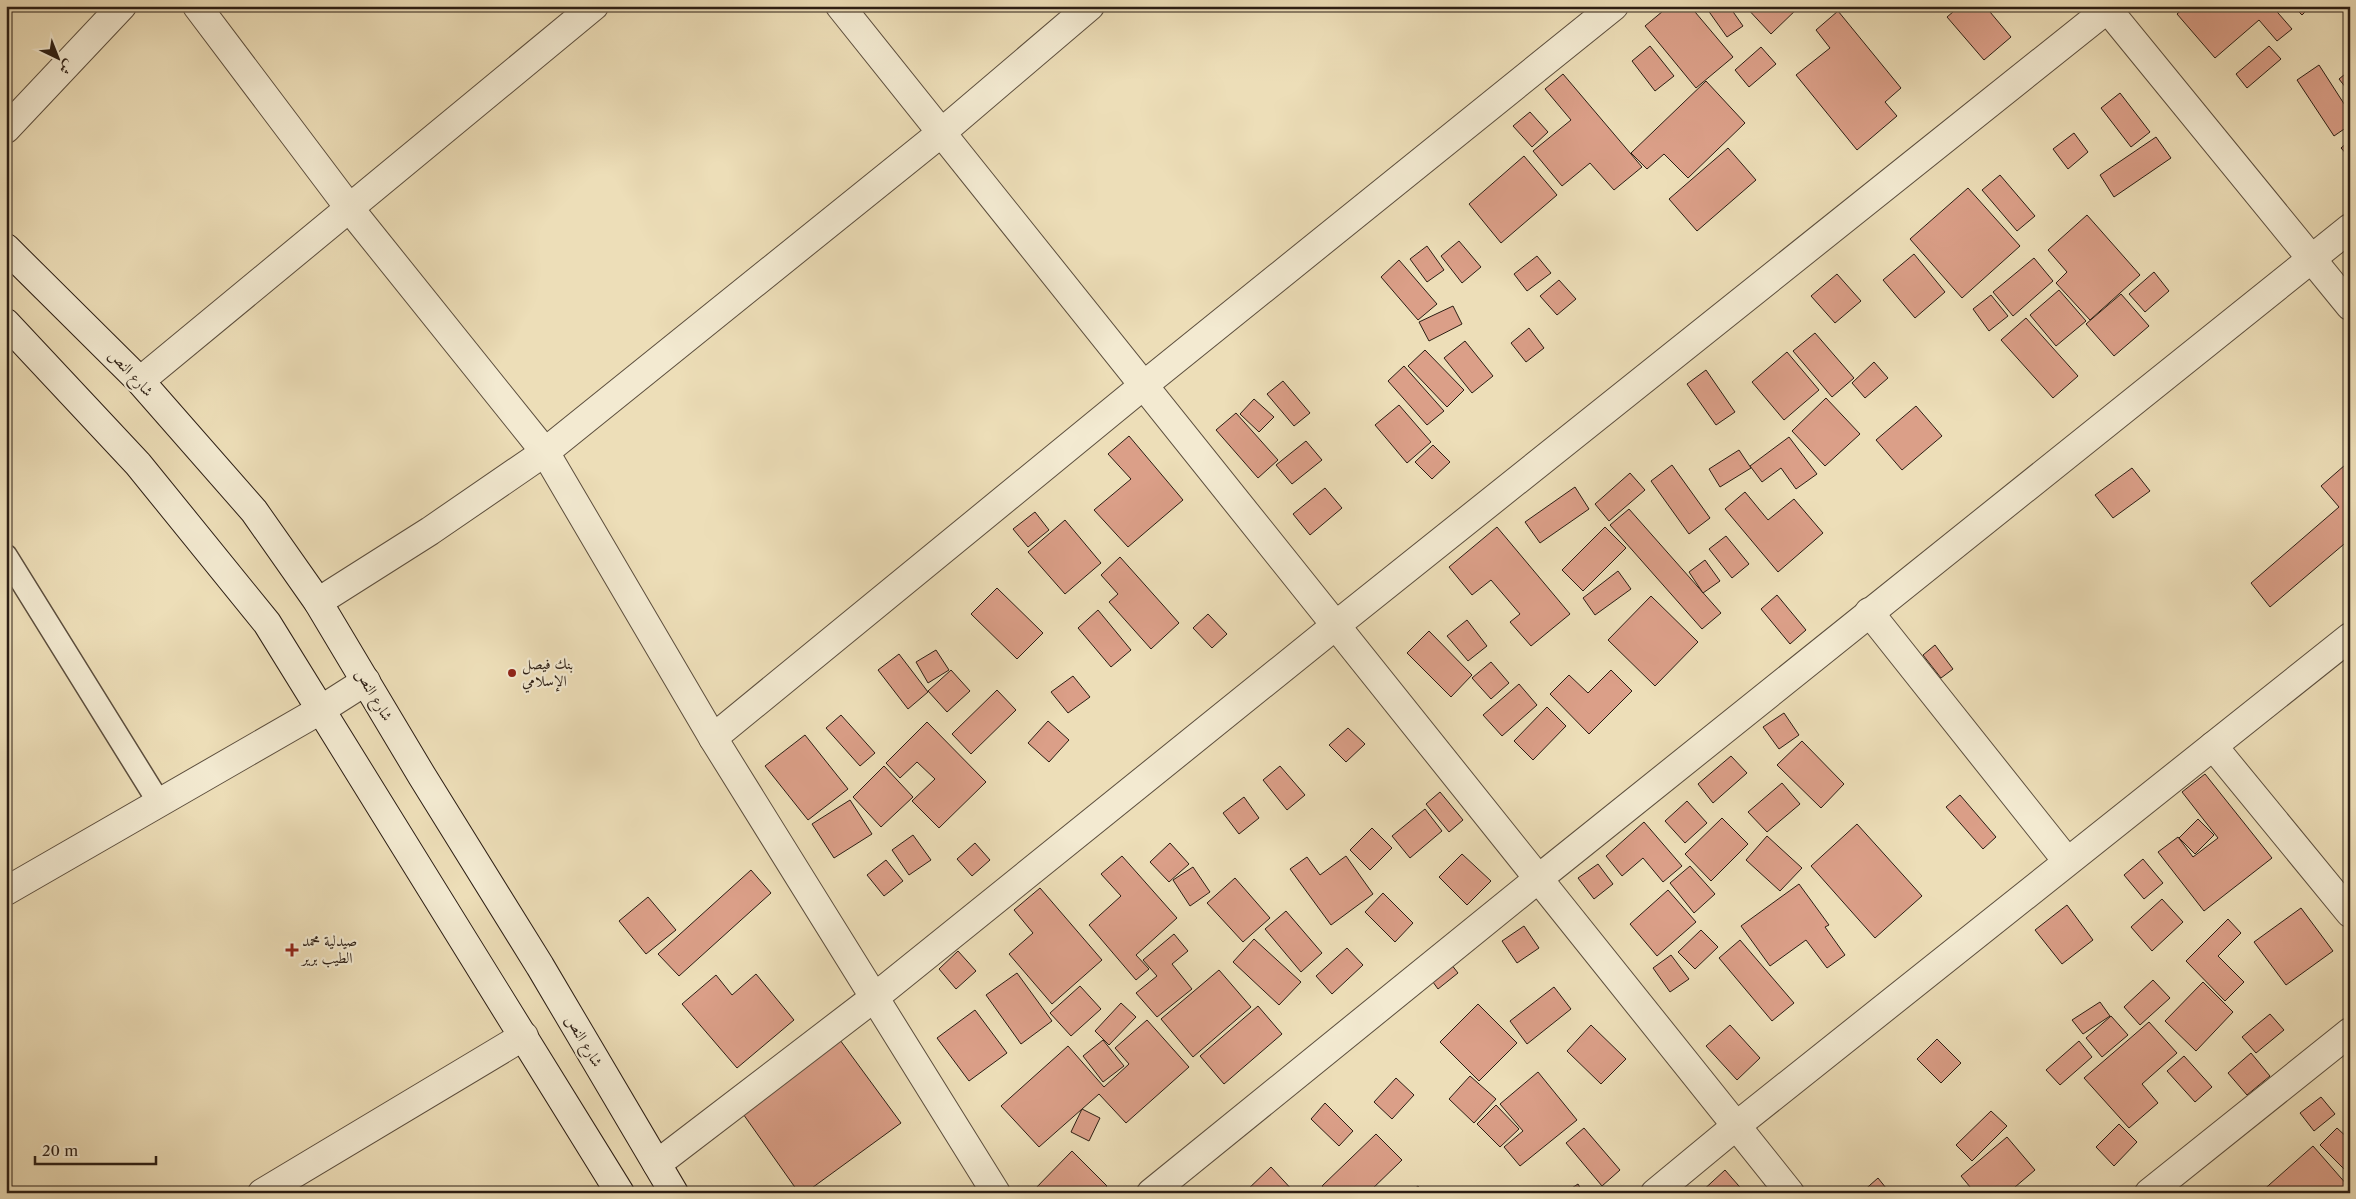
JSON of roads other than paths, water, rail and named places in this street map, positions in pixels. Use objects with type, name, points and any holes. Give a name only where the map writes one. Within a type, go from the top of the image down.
[{"type":"street","points":[[6,129],[122,6]]},
{"type":"street","points":[[197,6],[350,209],[545,452],[713,738],[996,1193]]},
{"type":"street","points":[[140,381],[594,6]]},
{"type":"street","points":[[840,6],[1790,1193]]},
{"type":"street","points":[[318,602],[430,531],[545,452],[941,133],[1090,6]]},
{"type":"street","points":[[713,738],[1144,384],[1614,6]]},
{"type":"street","points":[[657,1164],[875,997],[2108,7],[2350,306]]},
{"type":"street","points":[[1151,1193],[1869,612],[2350,228]]},
{"type":"street","name":"شارع النص","points":[[6,248],[140,381],[254,512],[318,602],[422,776],[540,966],[674,1193]]},
{"type":"street","points":[[6,323],[138,464],[267,623],[620,1193]]},
{"type":"street","points":[[1869,612],[2067,861]]},
{"type":"street","points":[[1655,1193],[2067,861],[2350,637]]},
{"type":"street","points":[[6,892],[322,709],[366,680]]},
{"type":"street","points":[[2213,746],[2350,913]]},
{"type":"street","points":[[2149,1193],[2350,1032]]},
{"type":"street","points":[[262,1193],[524,1036]]},
{"type":"lane","points":[[6,556],[160,804]]},
{"type":"place","name":"بنك فيصل الإسلامي","points":[[512,673]]},
{"type":"place","name":"صيدلية محمد الطيب برير","points":[[292,950]]}]
